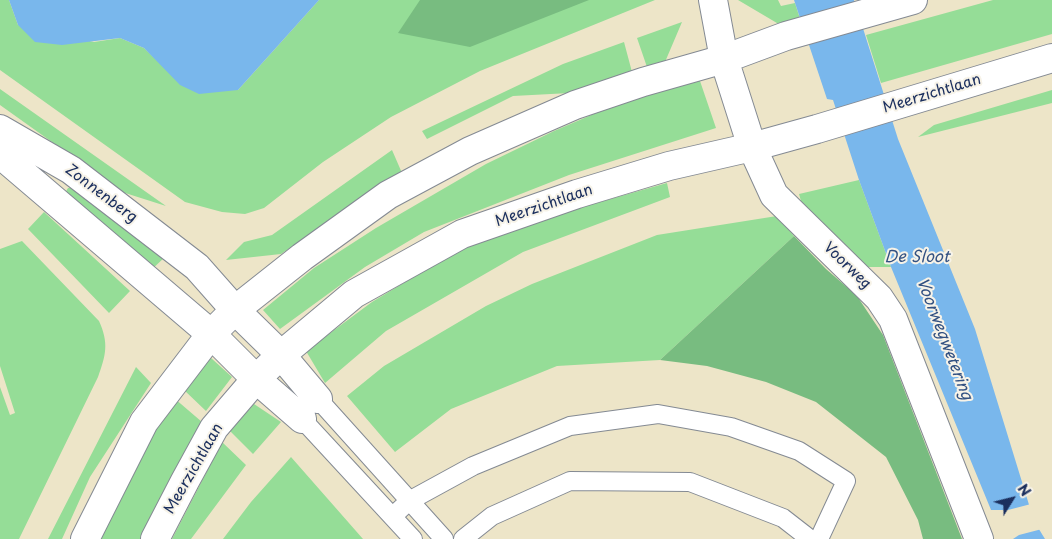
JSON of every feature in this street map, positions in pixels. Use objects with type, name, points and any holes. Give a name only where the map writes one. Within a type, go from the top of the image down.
[{"type":"street","name":"Voorweg","points":[[713,0],[724,59],[752,147],[774,195],[879,298],[893,319],[979,539]]},
{"type":"street","points":[[85,539],[144,422],[211,334],[235,310],[302,257],[388,195],[470,150],[575,105],[643,82],[724,59],[786,36],[913,0]]},
{"type":"street","name":"Meerzichtlaan","points":[[155,539],[214,428],[256,379],[281,355],[354,294],[462,234],[578,194],[669,166],[752,147],[817,129],[1052,58]]},
{"type":"street","name":"Zonnenberg","points":[[0,129],[71,170],[197,267],[235,310],[281,355],[310,409]]},
{"type":"street","points":[[0,154],[211,334],[256,379],[310,409]]},
{"type":"lane","points":[[310,409],[409,501],[444,539]]},
{"type":"lane","points":[[310,409],[413,539]]},
{"type":"lane","points":[[393,516],[409,501],[473,466],[570,426],[658,414],[731,427],[799,451],[846,481],[819,539]]},
{"type":"lane","points":[[463,539],[492,516],[570,481],[690,482],[783,518],[810,539]]},
{"type":"green space","points":[[0,0],[9,0],[18,25],[94,42],[120,38],[144,48],[161,64],[238,90],[319,0],[655,0],[480,71],[391,117],[323,162],[264,208],[245,214],[222,212],[185,202],[0,70]]},
{"type":"green space","points":[[420,0],[589,0],[470,47],[398,33]]},
{"type":"green space","points":[[738,0],[778,0],[781,6],[795,3],[801,22],[782,26]]},
{"type":"green space","points":[[993,0],[1052,0],[1052,34],[881,83],[866,35]]},
{"type":"green space","points":[[682,22],[665,62],[647,67],[637,38]]},
{"type":"green space","points":[[624,42],[632,72],[570,93],[513,96],[427,139],[422,131],[563,64]]},
{"type":"green space","points":[[689,81],[700,81],[716,128],[569,175],[424,232],[365,267],[280,329],[263,310],[314,268],[376,228],[486,164],[554,131],[638,95]]},
{"type":"green space","points":[[0,89],[166,206],[122,192],[0,105]]},
{"type":"green space","points":[[1052,90],[1052,103],[918,137],[934,125]]},
{"type":"green space","points":[[392,150],[402,173],[281,254],[226,260],[244,242],[272,235]]},
{"type":"green space","points":[[859,180],[891,267],[868,267],[801,201],[799,194]]},
{"type":"green space","points":[[667,183],[670,197],[523,252],[386,331],[325,383],[306,351],[372,302],[455,252],[554,215]]},
{"type":"green space","points":[[68,188],[72,188],[166,256],[148,273],[65,193]]},
{"type":"green space","points":[[44,212],[130,291],[109,313],[28,229]]},
{"type":"green space","points":[[777,216],[794,236],[660,360],[557,366],[451,409],[395,452],[347,396],[384,366],[486,306],[532,284],[657,235]]},
{"type":"green space","points":[[794,236],[826,269],[857,296],[883,335],[962,539],[923,539],[918,520],[886,457],[816,402],[766,382],[707,366],[660,360]]},
{"type":"green space","points":[[22,241],[99,321],[104,336],[105,349],[98,377],[19,539],[0,539],[0,387],[10,415],[15,413],[0,366],[0,249]]},
{"type":"green space","points":[[211,358],[232,377],[206,411],[184,390]]},
{"type":"green space","points":[[136,367],[151,383],[90,477],[62,539],[48,539]]},
{"type":"green space","points":[[174,398],[202,422],[190,442],[142,539],[97,539],[124,479]]},
{"type":"green space","points":[[254,404],[281,422],[253,454],[230,431]]},
{"type":"green space","points":[[222,442],[246,465],[191,539],[172,539]]},
{"type":"green space","points":[[291,457],[363,539],[223,539],[251,502]]},
{"type":"water","points":[[9,0],[319,0],[238,90],[199,94],[180,85],[144,48],[120,38],[62,45],[35,42],[18,25]]},
{"type":"water","name":"De Sloot","points":[[794,0],[854,0],[898,139],[975,329],[1034,521],[1045,539],[1003,539],[891,267],[859,180],[833,100],[827,99]]},
{"type":"pier","points":[[1031,504],[1036,520],[1042,529],[1019,535],[1013,539],[1000,539],[989,510],[1008,510]]},
{"type":"water label","name":"Voorwegwetering","points":[[944,339]]}]
